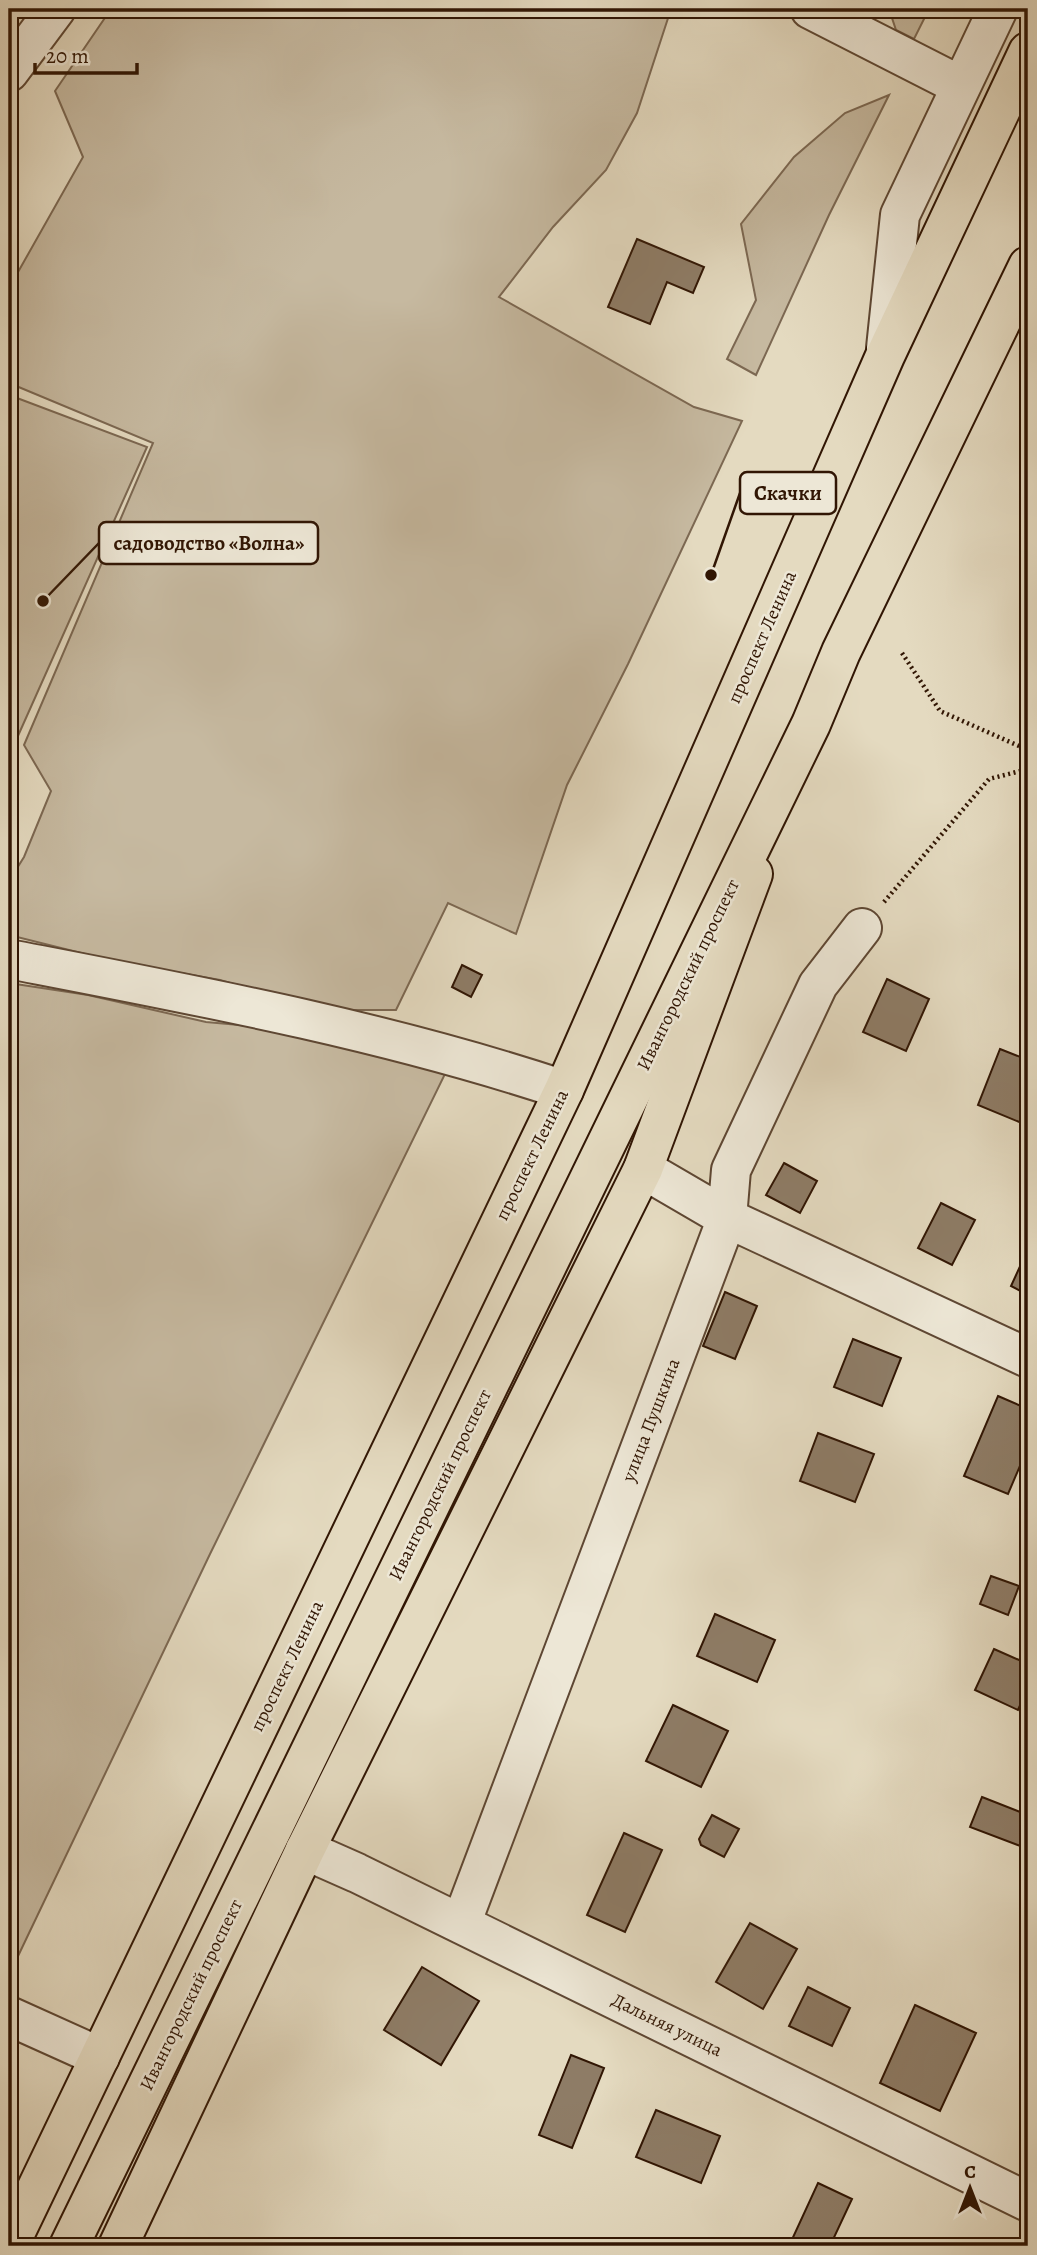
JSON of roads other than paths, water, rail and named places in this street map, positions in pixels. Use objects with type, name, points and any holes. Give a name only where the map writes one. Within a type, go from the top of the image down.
[{"type":"main road","name":"проспект Ленина","points":[[9,2246],[564,1090],[885,356],[1028,52]]},
{"type":"main road","points":[[118,2246],[305,1850],[643,1169],[811,724],[841,652],[1028,265]]},
{"type":"main road","name":"Ивангородский проспект","points":[[69,2246],[811,724]]},
{"type":"street","points":[[9,72],[56,9]]},
{"type":"street","points":[[810,9],[961,86]]},
{"type":"street","points":[[885,356],[900,215],[998,9]]},
{"type":"street","name":"улица Пушкина","points":[[461,1924],[727,1218],[731,1170],[818,985],[862,928]]},
{"type":"street","points":[[9,959],[217,999],[482,1062],[564,1090]]},
{"type":"street","points":[[643,1169],[727,1218],[1028,1358]]},
{"type":"street","name":"Дальняя улица","points":[[305,1850],[1028,2202]]},
{"type":"street","points":[[9,2016],[100,2057]]},
{"type":"place","name":"Скачки","points":[[711,575]]},
{"type":"place","name":"садоводство «Волна»","points":[[43,601]]}]
